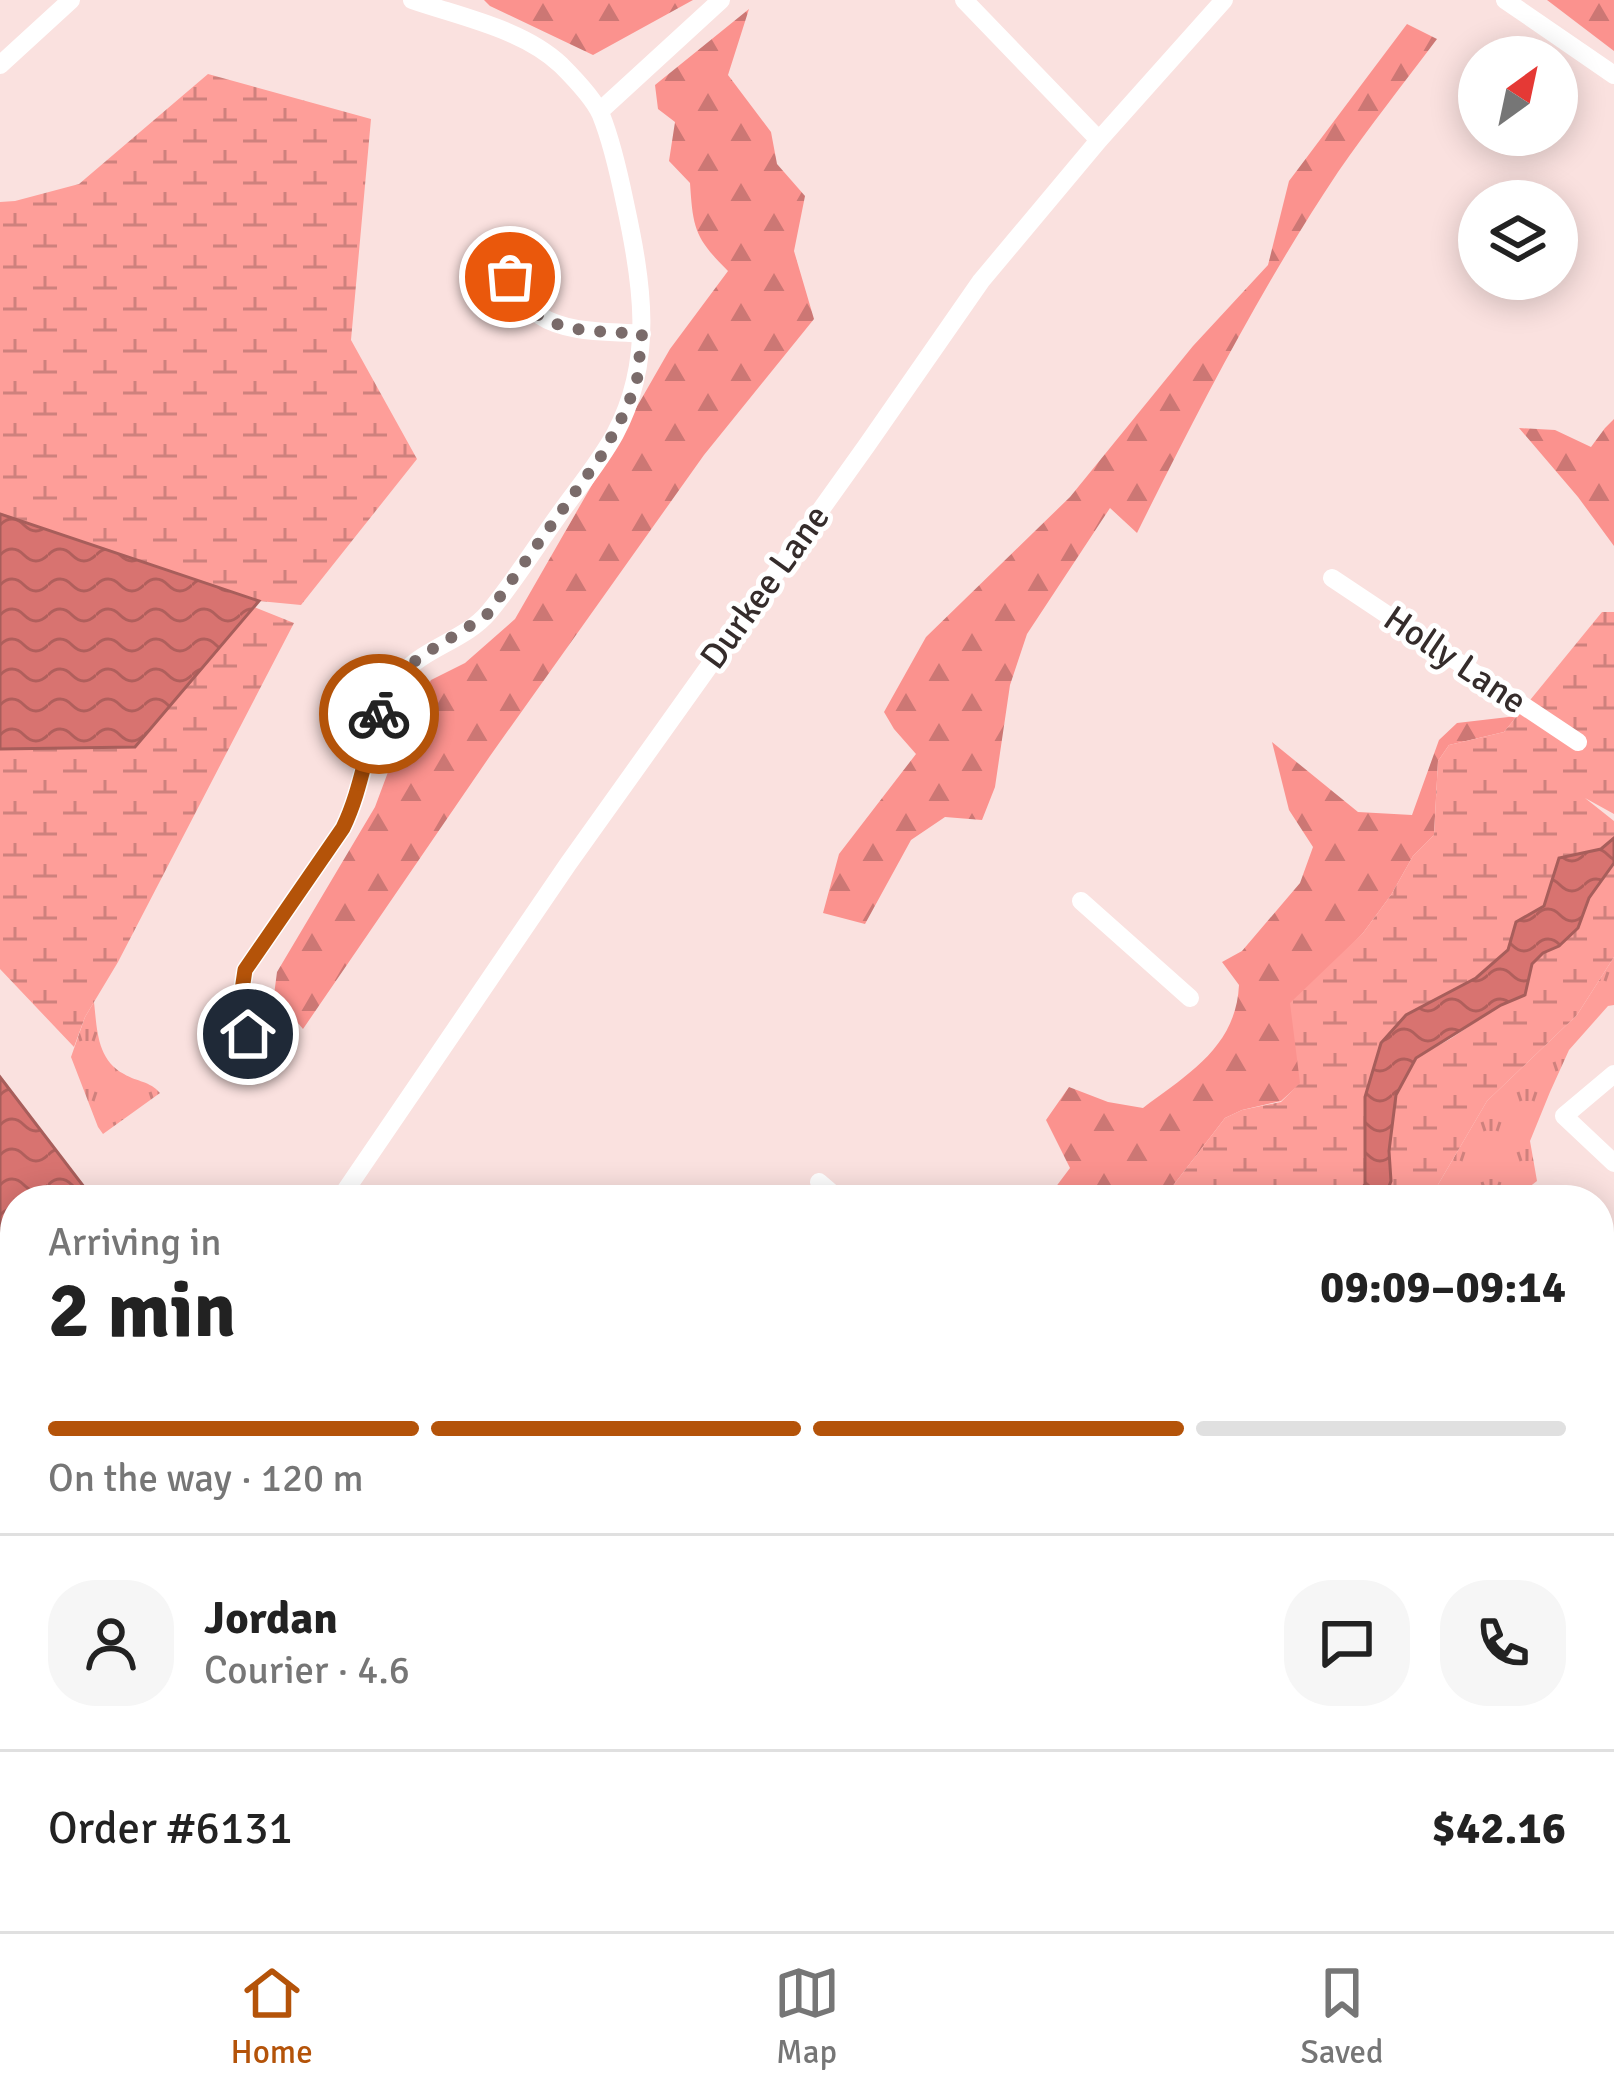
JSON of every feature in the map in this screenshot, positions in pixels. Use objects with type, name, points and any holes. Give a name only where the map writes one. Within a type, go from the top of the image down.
[{"type":"street","points":[[0,65],[71,0]]},
{"type":"street","points":[[257,1057],[239,1010],[245,970],[343,828],[355,804],[380,710],[398,679],[418,658],[486,616],[601,456],[637,380],[642,296],[637,257],[600,111],[560,64],[534,46],[412,0]]},
{"type":"street","points":[[600,111],[721,0]]},
{"type":"street","points":[[964,0],[1099,140]]},
{"type":"street","name":"Durkee Lane","points":[[349,1185],[568,864],[981,280],[1225,0]]},
{"type":"street","points":[[1505,0],[1614,75]]},
{"type":"street","points":[[510,277],[535,314],[583,329],[642,334]]},
{"type":"street","name":"Holly Lane","points":[[1332,578],[1578,742]]},
{"type":"street","points":[[1081,902],[1190,998]]},
{"type":"street","points":[[1614,1074],[1564,1116],[1614,1162]]},
{"type":"street","points":[[819,1182],[822,1185]]},
{"type":"green space","points":[[484,0],[693,0],[593,55]]},
{"type":"green space","points":[[1547,0],[1614,0],[1614,51]]},
{"type":"green space","points":[[749,9],[728,75],[771,132],[777,164],[805,196],[794,251],[814,319],[704,455],[303,1029],[274,995],[277,972],[375,807],[407,721],[431,680],[465,663],[515,619],[670,349],[728,271],[702,241],[690,183],[669,161],[675,122],[658,109],[655,85]]},
{"type":"green space","points":[[1407,24],[1437,39],[1338,172],[1283,259],[1137,533],[1110,508],[1027,634],[1010,685],[995,787],[982,820],[945,817],[911,840],[865,924],[823,913],[839,854],[916,754],[884,712],[926,637],[1070,497],[1193,346],[1268,265],[1289,181]]},
{"type":"green space","points":[[208,74],[371,119],[351,340],[417,459],[301,605],[259,601],[0,514],[0,202],[79,184]]},
{"type":"green space","points":[[1614,419],[1614,546],[1519,428],[1555,430],[1591,447]]},
{"type":"green space","points":[[254,607],[294,623],[85,1017],[74,1047],[0,969],[0,749],[135,747]]},
{"type":"green space","points":[[1602,612],[1614,612],[1614,814],[1585,798],[1614,821],[1614,838],[1601,849],[1559,858],[1544,907],[1517,922],[1508,950],[1476,978],[1406,1015],[1366,1161],[1365,1185],[1174,1185],[1225,1118],[1281,1102],[1300,1083],[1290,1003],[1363,933],[1413,856],[1434,835],[1438,761],[1449,745],[1504,732]]},
{"type":"green space","points":[[1517,716],[1504,732],[1449,745],[1438,761],[1434,835],[1413,856],[1391,895],[1340,957],[1301,1083],[1281,1101],[1225,1118],[1174,1185],[1057,1185],[1070,1168],[1046,1120],[1069,1087],[1108,1102],[1143,1108],[1207,1057],[1236,1007],[1239,985],[1222,962],[1242,951],[1300,883],[1313,847],[1289,810],[1272,742],[1358,812],[1412,815],[1439,740],[1457,723]]},
{"type":"green space","points":[[1614,863],[1614,957],[1577,1015],[1487,1101],[1438,1185],[1390,1185],[1396,1095],[1416,1058],[1525,995],[1532,964],[1578,928],[1589,898]]},
{"type":"green space","points":[[1614,957],[1614,1005],[1569,1050],[1530,1141],[1537,1181],[1532,1185],[1438,1185],[1487,1101],[1577,1015]]},
{"type":"green space","points":[[94,1002],[100,1043],[108,1061],[160,1093],[103,1134],[71,1057]]},
{"type":"water","points":[[0,514],[259,601],[135,747],[0,749]]},
{"type":"water","points":[[1614,838],[1614,863],[1589,898],[1578,928],[1532,964],[1525,995],[1416,1058],[1396,1095],[1390,1185],[1364,1185],[1365,1097],[1381,1043],[1406,1015],[1476,978],[1508,950],[1516,922],[1544,906],[1559,858],[1601,849]]},
{"type":"water","points":[[0,1077],[83,1185],[0,1185]]},
{"type":"way so far","points":[[379,714],[398,679],[418,658],[486,616],[614,436],[637,380],[642,334],[583,329],[535,314],[510,277]]},
{"type":"route","points":[[248,1034],[239,1010],[245,970],[343,828],[355,804],[379,714]]}]
